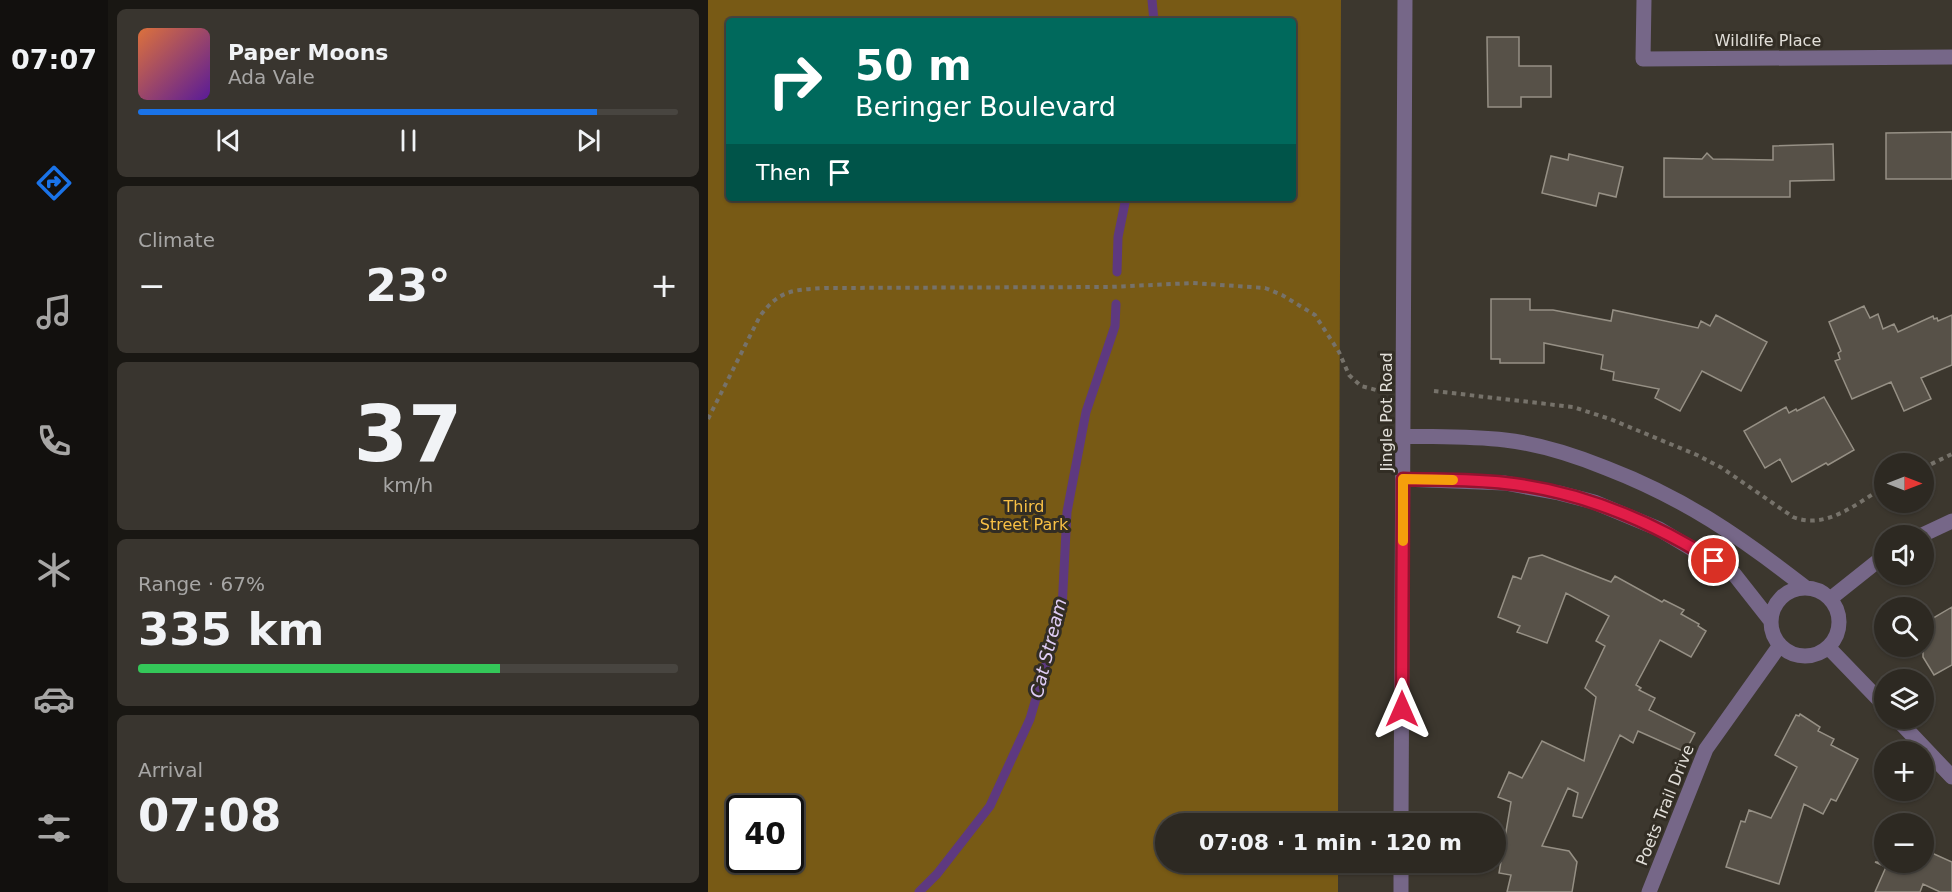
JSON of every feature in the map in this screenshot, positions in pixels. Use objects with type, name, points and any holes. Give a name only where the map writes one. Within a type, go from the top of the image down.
[{"type":"street","name":"Jingle Pot Road","points":[[1401,813],[1405,0]]},
{"type":"street","name":"Wildlife Place","points":[[1644,0],[1643,59],[1952,57]]},
{"type":"street","points":[[1404,436],[1507,440],[1568,453],[1640,481],[1710,518],[1756,548],[1806,588]]},
{"type":"street","points":[[1403,479],[1505,483],[1594,502],[1659,529],[1734,574],[1771,621]]},
{"type":"street","points":[[1934,529],[1952,521]]},
{"type":"street","points":[[1830,599],[1874,564]]},
{"type":"street","points":[[1806,588],[1823,593],[1830,599],[1839,618],[1835,638],[1828,647],[1809,656],[1788,652],[1780,645],[1775,638],[1771,621],[1778,601],[1795,589],[1806,588]]},
{"type":"street","name":"Poets Trail Drive","points":[[1649,892],[1706,749],[1780,645]]},
{"type":"street","points":[[1828,647],[1874,695]]},
{"type":"street","points":[[1906,729],[1952,777]]},
{"type":"street","points":[[1401,873],[1401,892]]},
{"type":"path","points":[[708,419],[760,316],[770,303],[779,296],[794,290],[825,288],[1098,287],[1193,283],[1265,288],[1282,295],[1315,315],[1339,352],[1349,375],[1360,386],[1380,391]]},
{"type":"path","points":[[1434,391],[1573,407],[1610,419],[1697,455],[1722,468],[1793,517],[1802,520],[1812,522],[1829,518],[1874,493]]},
{"type":"path","points":[[1934,463],[1952,454]]},
{"type":"green space","name":"Third Street Park","points":[[708,0],[1341,0],[1338,813],[1155,813],[1155,873],[1338,873],[1338,892],[708,892]]},
{"type":"building","points":[[1487,37],[1519,37],[1519,66],[1551,66],[1551,97],[1521,97],[1521,107],[1488,107]]},
{"type":"building","points":[[1952,132],[1952,179],[1886,179],[1886,133]]},
{"type":"building","points":[[1833,144],[1834,180],[1790,181],[1790,197],[1664,197],[1664,158],[1702,159],[1707,153],[1713,159],[1773,160],[1773,146]]},
{"type":"building","points":[[1569,154],[1623,167],[1616,197],[1599,193],[1596,206],[1542,193],[1551,156],[1568,160]]},
{"type":"building","points":[[1491,299],[1530,299],[1530,310],[1553,310],[1611,321],[1613,310],[1698,328],[1701,321],[1710,326],[1716,315],[1767,342],[1741,391],[1702,371],[1680,411],[1655,398],[1659,389],[1613,380],[1614,372],[1601,369],[1603,355],[1544,343],[1544,363],[1500,363],[1500,359],[1491,359]]},
{"type":"building","points":[[1864,306],[1870,318],[1878,314],[1883,329],[1894,324],[1898,332],[1933,316],[1938,321],[1952,315],[1952,365],[1921,378],[1931,399],[1904,411],[1891,382],[1852,399],[1835,361],[1840,359],[1838,353],[1841,351],[1829,322]]},
{"type":"building","points":[[1824,397],[1854,450],[1792,482],[1780,459],[1765,468],[1744,431],[1786,407],[1789,413],[1796,409],[1797,411]]},
{"type":"building","points":[[1542,555],[1611,582],[1615,576],[1662,602],[1664,600],[1684,610],[1681,614],[1699,624],[1698,626],[1706,631],[1691,657],[1660,640],[1636,685],[1641,688],[1639,690],[1655,698],[1649,710],[1695,733],[1685,752],[1638,731],[1633,743],[1620,735],[1582,818],[1573,816],[1578,793],[1568,788],[1542,846],[1569,851],[1577,862],[1572,892],[1507,892],[1511,875],[1499,873],[1506,873],[1506,832],[1511,802],[1498,797],[1509,772],[1522,778],[1542,741],[1584,761],[1596,697],[1585,688],[1605,646],[1596,641],[1609,616],[1566,593],[1547,643],[1517,632],[1520,626],[1498,617],[1513,576],[1521,579],[1529,558]]},
{"type":"building","points":[[1952,607],[1952,665],[1934,675],[1934,669],[1930,669],[1923,657],[1934,657],[1934,618]]},
{"type":"building","points":[[1800,714],[1820,727],[1818,731],[1834,739],[1831,745],[1858,759],[1836,801],[1831,799],[1823,814],[1804,804],[1779,884],[1726,867],[1741,821],[1745,822],[1749,810],[1771,818],[1797,767],[1775,755],[1796,715]]},
{"type":"building","points":[[1934,854],[1952,862],[1952,892],[1940,892],[1923,884],[1920,892],[1875,892],[1883,873],[1934,873]]},
{"type":"waterway","name":"Cat Stream","points":[[1152,0],[1154,18]]},
{"type":"waterway","name":"Cat Stream","points":[[1117,272],[1118,237],[1125,201]]},
{"type":"waterway","name":"Cat Stream","points":[[919,892],[937,874],[990,806],[1030,719],[1062,609],[1067,512],[1086,412],[1115,326],[1116,304]]},
{"type":"slow traffic","points":[[1403,541],[1403,479],[1453,480]]},
{"type":"route","points":[[1402,709],[1403,479],[1505,483],[1594,502],[1659,529],[1714,561]]}]
